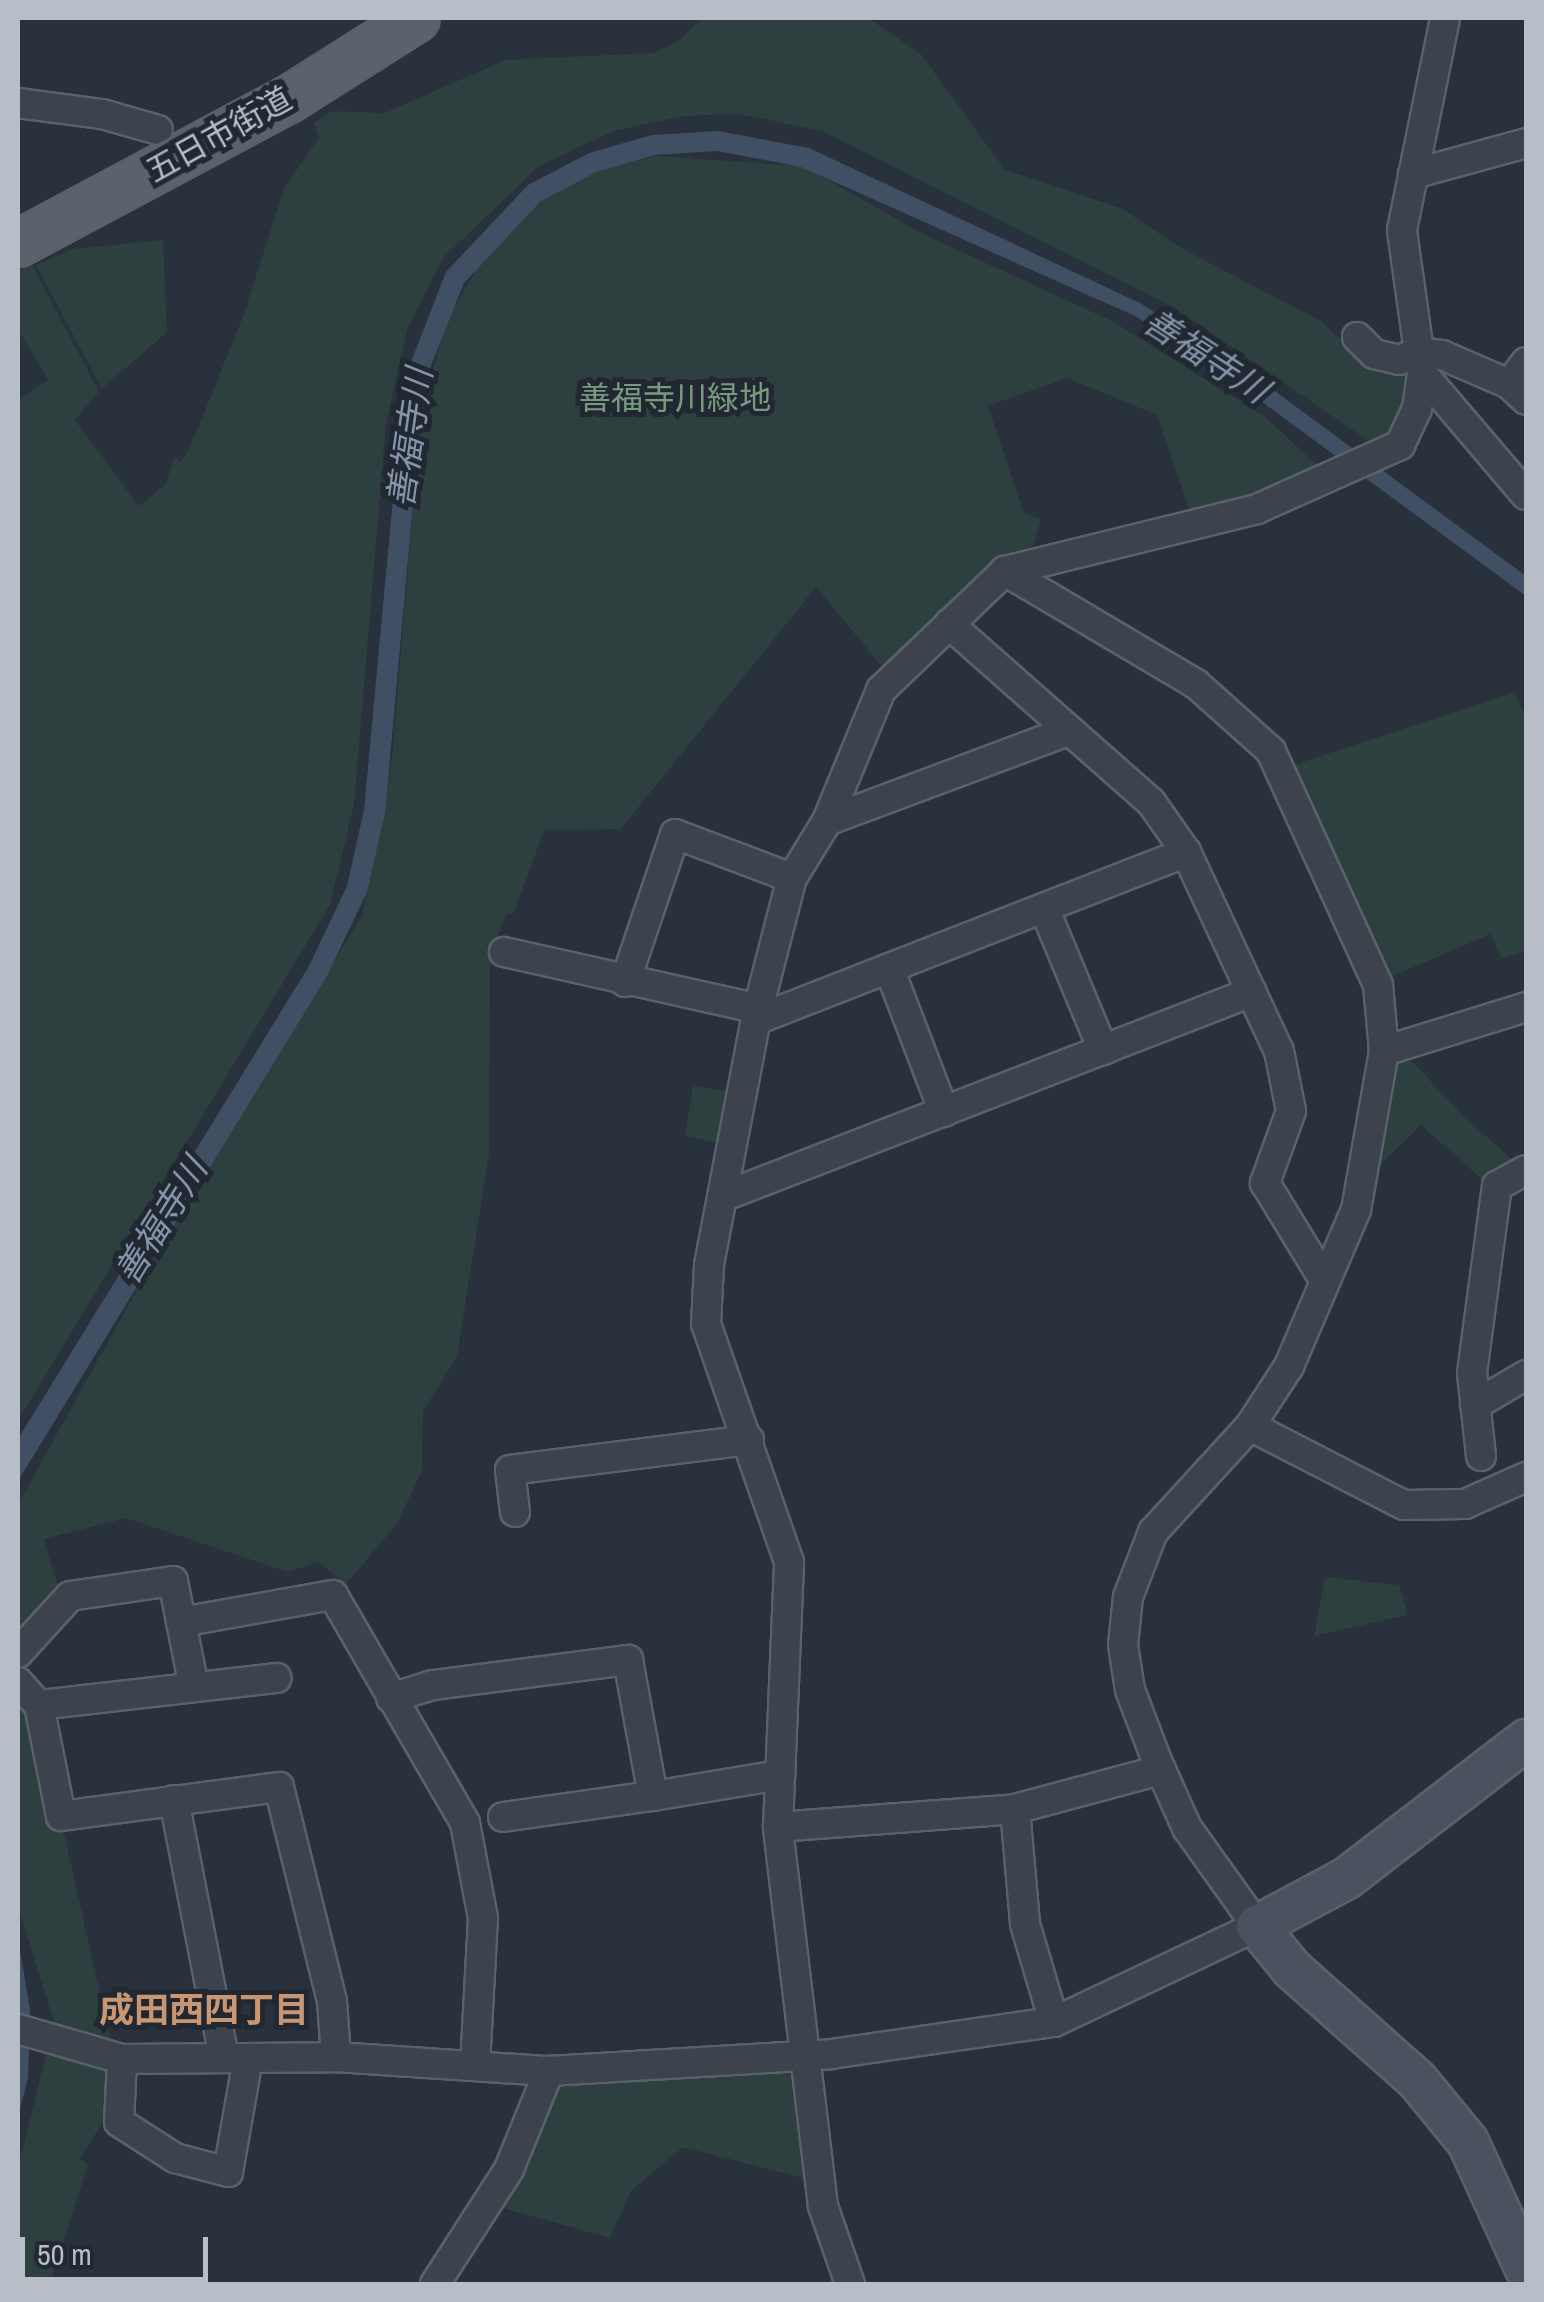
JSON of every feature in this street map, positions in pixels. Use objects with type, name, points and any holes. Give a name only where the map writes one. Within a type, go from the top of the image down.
[{"type":"main road","name":"五日市街道","points":[[18,243],[288,99],[416,18]]},
{"type":"street","points":[[850,2284],[823,2206],[778,1828],[789,1562],[706,1324],[722,1197],[757,1015],[792,878],[827,822],[881,690],[1005,571],[1257,509],[1335,478],[1387,450],[1409,430],[1420,363],[1402,230],[1445,18]]},
{"type":"street","points":[[18,103],[102,114],[158,130]]},
{"type":"street","points":[[1413,174],[1526,144]]},
{"type":"street","points":[[1357,338],[1386,357],[1420,363],[1442,355],[1521,382]]},
{"type":"street","points":[[1420,363],[1526,495]]},
{"type":"street","points":[[1005,571],[1196,684],[1270,751],[1378,985],[1384,1051],[1356,1210],[1322,1278],[1289,1366],[1250,1426],[1153,1532],[1128,1597],[1123,1645],[1130,1690],[1187,1828],[1292,1969],[1417,2080],[1468,2142],[1526,2269]]},
{"type":"street","points":[[949,624],[1151,802],[1186,852],[1252,992],[1291,1093],[1291,1111],[1265,1183],[1322,1278]]},
{"type":"street","points":[[827,822],[1070,730]]},
{"type":"street","points":[[625,982],[675,834],[792,878]]},
{"type":"street","points":[[504,952],[757,1015],[1186,852]]},
{"type":"street","points":[[1044,908],[1102,1050]]},
{"type":"street","points":[[889,968],[944,1112]]},
{"type":"street","points":[[722,1197],[1252,992]]},
{"type":"street","points":[[1384,1051],[1526,1007]]},
{"type":"street","points":[[1481,1456],[1472,1373],[1496,1186],[1526,1170]]},
{"type":"street","points":[[1476,1405],[1526,1374]]},
{"type":"street","points":[[1250,1426],[1404,1504],[1464,1504],[1526,1478]]},
{"type":"street","points":[[515,1512],[510,1470],[749,1440]]},
{"type":"street","points":[[18,1653],[70,1596],[173,1581],[194,1687]]},
{"type":"street","points":[[181,1622],[333,1595],[465,1823],[483,1918],[475,2064]]},
{"type":"street","points":[[391,1698],[433,1685],[628,1660],[652,1796]]},
{"type":"street","points":[[38,1705],[276,1678]]},
{"type":"street","points":[[18,1682],[38,1705],[61,1816],[279,1787],[332,2000],[336,2058]]},
{"type":"street","points":[[31,2034],[122,2059],[336,2058],[549,2070],[804,2055],[1054,2022],[1257,1926],[1347,1878],[1526,1740]]},
{"type":"street","points":[[778,1828],[1015,1810],[1161,1770]]},
{"type":"street","points":[[503,1818],[780,1776]]},
{"type":"street","points":[[122,2059],[119,2122],[176,2158],[228,2172],[236,2058],[174,1800]]},
{"type":"street","points":[[1015,1810],[1025,1924],[1054,2022]]},
{"type":"street","points":[[435,2284],[509,2168],[549,2070]]},
{"type":"green space","points":[[703,18],[868,18],[921,54],[1005,170],[1121,208],[1181,248],[1321,321],[1371,368],[1407,374],[1405,413],[1387,440],[1370,442],[1173,307],[822,131],[740,114],[683,116],[614,131],[539,166],[443,258],[407,330],[386,424],[354,805],[330,905],[18,1421],[18,400],[48,380],[18,329],[18,272],[31,263],[99,392],[75,420],[139,506],[166,484],[174,457],[182,462],[196,433],[244,314],[284,188],[319,138],[314,123],[332,111],[385,113],[505,60],[652,53],[677,42]]},
{"type":"green space","name":"善福寺川緑地","points":[[655,156],[804,166],[921,233],[1114,322],[1265,417],[1324,471],[1190,512],[1157,415],[1067,378],[988,406],[1024,513],[1041,519],[1030,556],[1006,562],[884,669],[816,587],[621,829],[544,830],[514,913],[506,915],[490,953],[489,1153],[457,1357],[423,1411],[422,1470],[397,1524],[346,1584],[318,1562],[288,1572],[126,1518],[44,1539],[58,1587],[18,1639],[18,1504],[180,1212],[362,916],[392,758],[421,412],[446,322],[487,251],[538,204],[593,172]]},
{"type":"green space","points":[[163,240],[167,332],[102,389],[36,265],[72,249]]},
{"type":"green space","points":[[1514,692],[1526,718],[1526,951],[1501,959],[1491,934],[1381,981],[1288,767]]},
{"type":"green space","points":[[1403,1052],[1519,1166],[1487,1184],[1421,1125],[1378,1167],[1388,1062]]},
{"type":"green space","points":[[693,1086],[726,1091],[717,1143],[685,1136]]},
{"type":"green space","points":[[1325,1577],[1399,1585],[1408,1615],[1314,1636]]},
{"type":"green space","points":[[18,1688],[36,1707],[110,2038],[83,2041],[57,2032],[18,1906]]},
{"type":"green space","points":[[46,2055],[111,2069],[104,2120],[80,2159],[88,2164],[50,2284],[18,2284],[18,2168]]},
{"type":"green space","points":[[785,2066],[798,2074],[810,2180],[683,2147],[631,2191],[610,2238],[499,2207],[560,2079]]},
{"type":"water","name":"善福寺川","points":[[718,131],[809,148],[1140,303],[1234,361],[1526,576],[1526,596],[1224,374],[1135,316],[801,167],[717,151],[655,155],[596,172],[540,202],[464,283],[424,383],[385,813],[367,892],[327,976],[18,1481],[18,1439],[309,966],[347,886],[364,810],[404,380],[446,272],[528,185],[589,153],[652,135]]},
{"type":"water","points":[[18,1938],[30,2010],[28,2078],[18,2117]]},
{"type":"district","name":"成田西四丁目","points":[[204,2010]]}]
